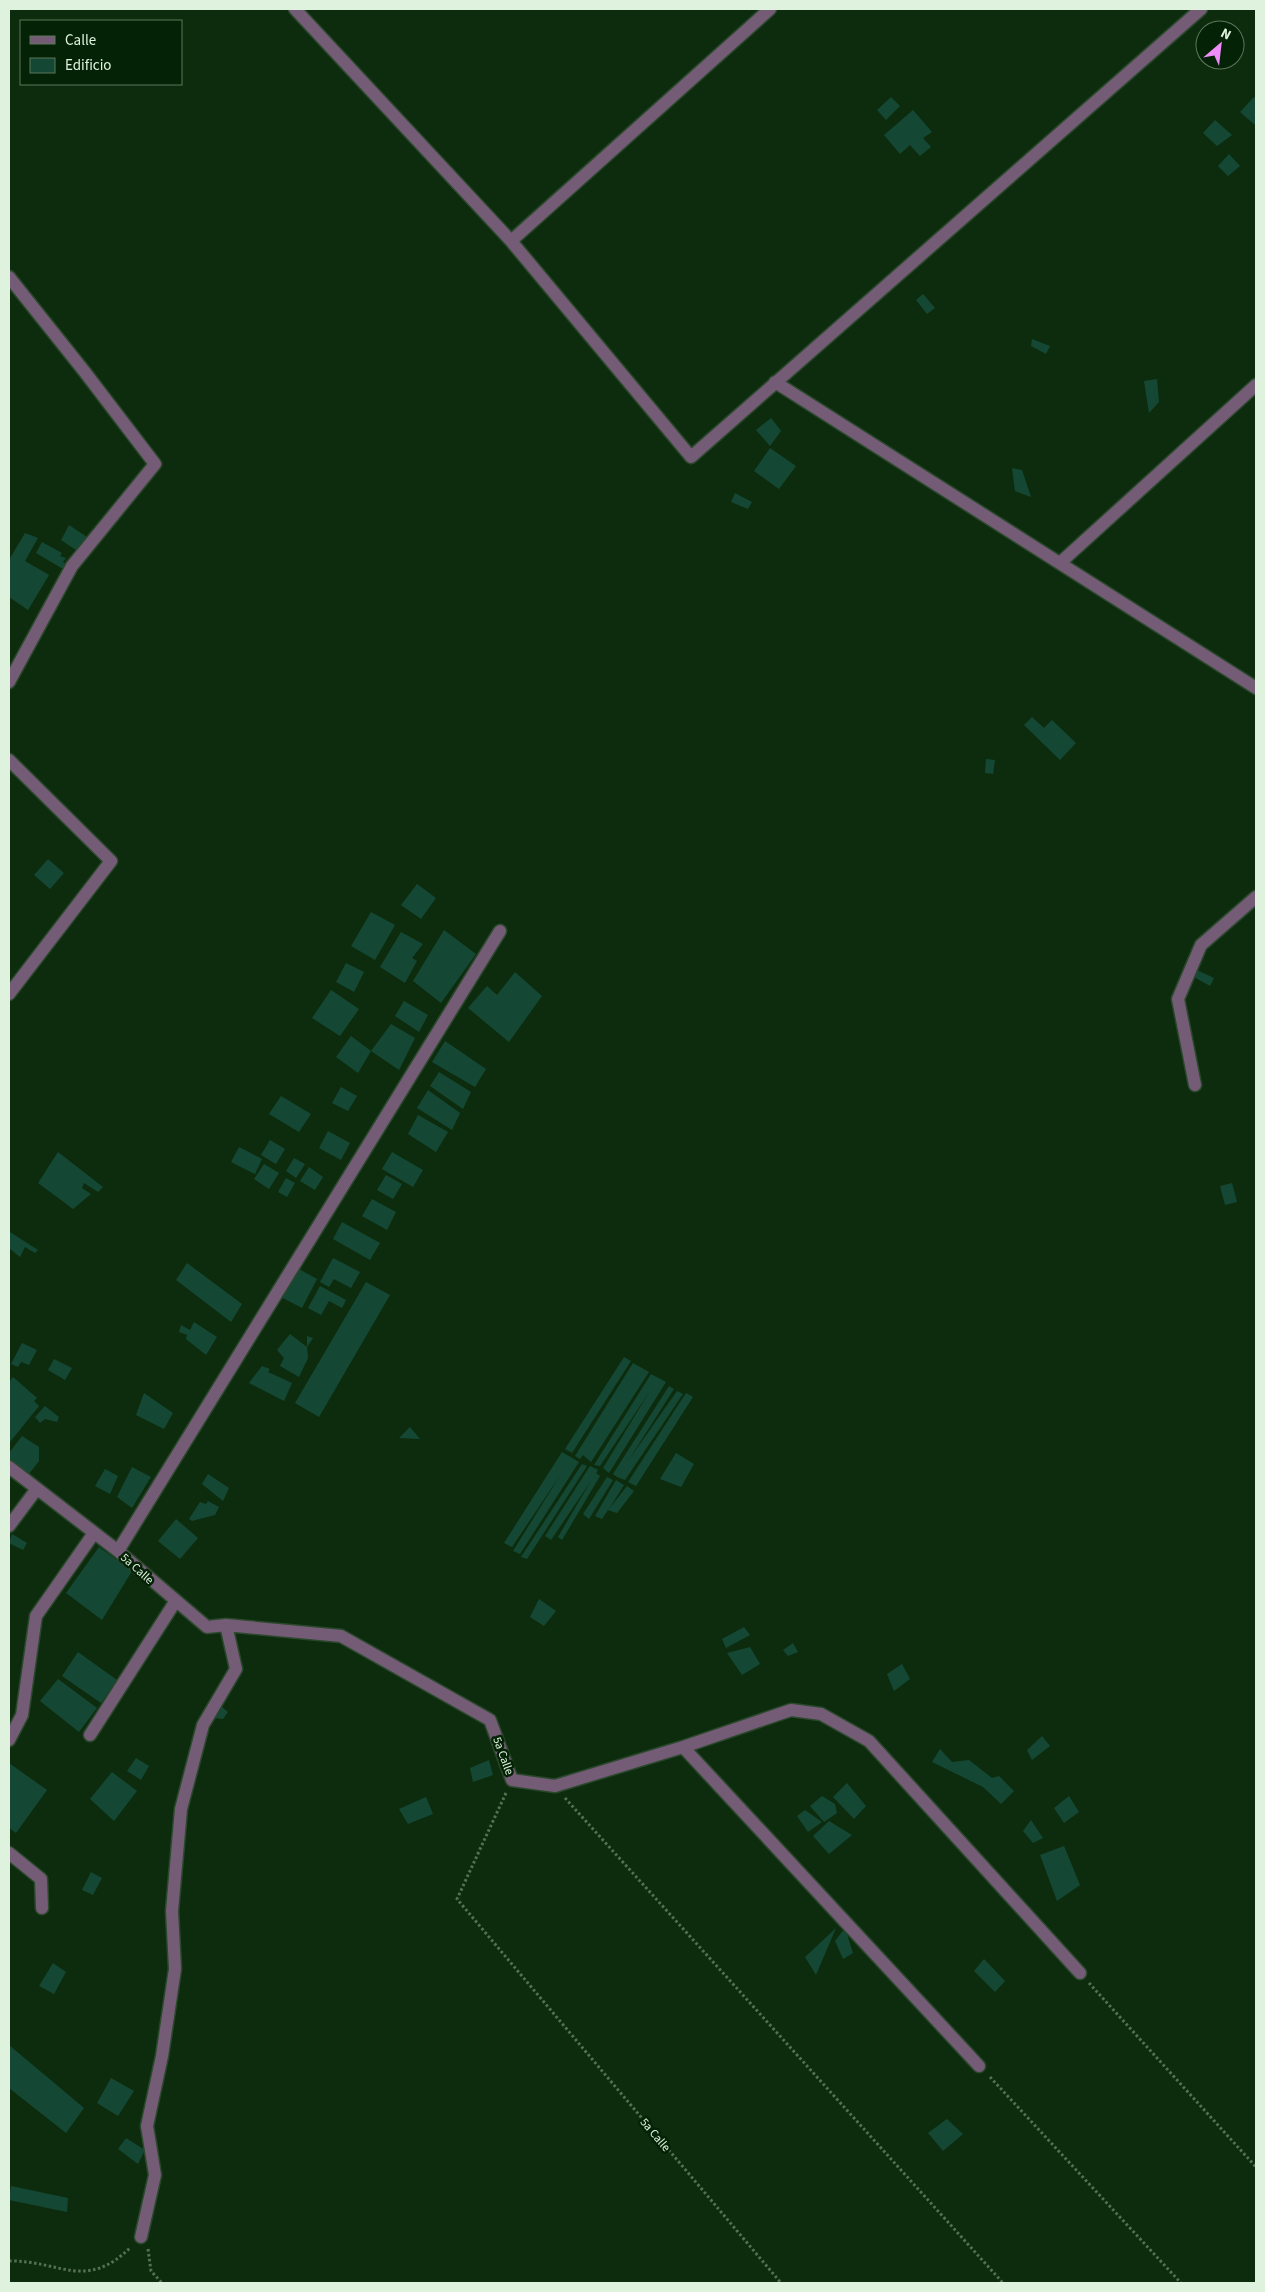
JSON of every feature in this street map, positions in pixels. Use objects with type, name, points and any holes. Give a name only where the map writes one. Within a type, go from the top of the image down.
[{"type":"street","points":[[295,9],[511,241],[691,457],[1201,9]]},
{"type":"street","points":[[511,241],[770,9]]},
{"type":"street","points":[[9,277],[155,464],[72,566],[9,682]]},
{"type":"street","points":[[775,382],[1061,562],[1256,688]]},
{"type":"street","points":[[1061,562],[1256,385]]},
{"type":"street","points":[[9,760],[111,861],[9,994]]},
{"type":"street","points":[[1195,1085],[1178,999],[1201,945],[1256,897]]},
{"type":"street","points":[[118,1551],[500,931]]},
{"type":"street","name":"5a Calle","points":[[9,1466],[36,1490],[118,1551],[175,1602],[207,1627],[226,1625],[341,1636],[490,1720],[512,1780]]},
{"type":"street","points":[[9,1526],[36,1490]]},
{"type":"street","points":[[9,1740],[22,1715],[36,1616],[94,1533]]},
{"type":"street","points":[[90,1735],[175,1602]]},
{"type":"street","points":[[142,2237],[155,2175],[147,2126],[162,2056],[175,1969],[172,1911],[180,1809],[203,1725],[236,1669],[226,1625]]},
{"type":"street","points":[[512,1780],[555,1786],[682,1747],[791,1710],[821,1714],[869,1741],[1080,1973]]},
{"type":"street","points":[[682,1747],[979,2066]]},
{"type":"street","points":[[9,1853],[40,1878],[42,1908]]},
{"type":"path","name":"5a Calle","points":[[512,1780],[457,1900],[781,2283]]},
{"type":"path","points":[[555,1786],[1003,2283]]},
{"type":"path","points":[[1080,1973],[1256,2168]]},
{"type":"path","points":[[979,2066],[1182,2283]]},
{"type":"path","points":[[9,2261],[83,2274],[119,2259],[142,2237],[148,2247],[151,2270],[162,2283]]},
{"type":"building","points":[[891,97],[900,106],[886,120],[877,110]]},
{"type":"building","points":[[1254,97],[1256,99],[1255,125],[1240,112]]},
{"type":"building","points":[[913,110],[932,132],[923,138],[931,147],[920,156],[910,145],[900,154],[884,135]]},
{"type":"building","points":[[1215,120],[1232,135],[1217,146],[1203,133]]},
{"type":"building","points":[[1229,154],[1240,166],[1228,176],[1218,166]]},
{"type":"building","points":[[923,294],[935,308],[927,314],[916,300]]},
{"type":"building","points":[[1032,339],[1050,346],[1046,354],[1031,346]]},
{"type":"building","points":[[1157,379],[1159,402],[1149,413],[1144,381]]},
{"type":"building","points":[[771,418],[781,431],[770,446],[756,430]]},
{"type":"building","points":[[770,448],[796,466],[779,489],[754,471]]},
{"type":"building","points":[[1012,468],[1022,470],[1031,497],[1015,491]]},
{"type":"building","points":[[735,493],[752,502],[748,509],[731,502]]},
{"type":"building","points":[[69,525],[87,537],[79,552],[61,540]]},
{"type":"building","points":[[25,533],[38,538],[25,561],[49,575],[28,610],[9,597],[9,560]]},
{"type":"building","points":[[42,542],[62,553],[60,556],[66,558],[63,562],[65,563],[63,569],[36,553]]},
{"type":"building","points":[[1032,717],[1044,728],[1052,720],[1076,743],[1060,760],[1024,725]]},
{"type":"building","points":[[986,759],[995,760],[993,774],[985,773]]},
{"type":"building","points":[[48,859],[64,873],[50,889],[34,875]]},
{"type":"building","points":[[417,884],[436,898],[421,919],[401,905]]},
{"type":"building","points":[[371,912],[395,925],[375,960],[351,946]]},
{"type":"building","points":[[444,930],[476,954],[441,1003],[413,981]]},
{"type":"building","points":[[401,932],[423,944],[412,958],[417,961],[405,983],[380,967]]},
{"type":"building","points":[[346,963],[364,972],[354,992],[336,982]]},
{"type":"building","points":[[1197,970],[1214,978],[1210,986],[1194,977]]},
{"type":"building","points":[[515,972],[542,996],[509,1042],[468,1008],[487,986],[497,995]]},
{"type":"building","points":[[331,990],[359,1009],[340,1036],[312,1018]]},
{"type":"building","points":[[404,1001],[428,1015],[419,1032],[395,1016]]},
{"type":"building","points":[[391,1024],[415,1038],[399,1070],[371,1051]]},
{"type":"building","points":[[351,1036],[371,1051],[358,1073],[336,1057]]},
{"type":"building","points":[[445,1041],[486,1069],[475,1087],[432,1062]]},
{"type":"building","points":[[439,1072],[471,1092],[463,1109],[430,1086]]},
{"type":"building","points":[[341,1087],[357,1096],[348,1111],[332,1103]]},
{"type":"building","points":[[428,1090],[460,1113],[452,1130],[417,1108]]},
{"type":"building","points":[[281,1096],[311,1114],[299,1132],[269,1114]]},
{"type":"building","points":[[418,1115],[448,1132],[436,1152],[408,1134]]},
{"type":"building","points":[[328,1131],[350,1143],[341,1160],[319,1148]]},
{"type":"building","points":[[270,1140],[285,1149],[276,1164],[261,1155]]},
{"type":"building","points":[[239,1147],[262,1159],[255,1174],[231,1162]]},
{"type":"building","points":[[58,1152],[103,1187],[98,1192],[84,1183],[82,1188],[91,1194],[73,1209],[38,1183]]},
{"type":"building","points":[[392,1152],[423,1170],[413,1187],[382,1169]]},
{"type":"building","points":[[294,1158],[305,1164],[296,1178],[286,1171]]},
{"type":"building","points":[[264,1164],[279,1173],[269,1189],[254,1179]]},
{"type":"building","points":[[309,1167],[323,1177],[315,1190],[300,1181]]},
{"type":"building","points":[[386,1175],[402,1184],[393,1199],[377,1190]]},
{"type":"building","points":[[286,1178],[295,1183],[287,1197],[278,1192]]},
{"type":"building","points":[[1232,1183],[1237,1202],[1225,1205],[1220,1186]]},
{"type":"building","points":[[372,1199],[396,1212],[387,1230],[362,1216]]},
{"type":"building","points":[[342,1222],[380,1243],[370,1260],[333,1239]]},
{"type":"building","points":[[10,1232],[38,1250],[35,1253],[25,1247],[20,1257],[9,1248]]},
{"type":"building","points":[[333,1258],[360,1272],[351,1288],[334,1279],[329,1287],[320,1282]]},
{"type":"building","points":[[187,1263],[242,1304],[231,1322],[176,1280]]},
{"type":"building","points":[[297,1268],[317,1279],[302,1308],[281,1297]]},
{"type":"building","points":[[366,1282],[390,1295],[319,1417],[295,1403]]},
{"type":"building","points":[[320,1286],[346,1300],[342,1308],[329,1301],[321,1315],[308,1308]]},
{"type":"building","points":[[194,1322],[217,1337],[206,1355],[186,1339],[187,1335],[179,1332],[181,1325],[190,1330]]},
{"type":"building","points":[[290,1334],[307,1347],[308,1358],[299,1377],[280,1366],[284,1358],[277,1350]]},
{"type":"building","points":[[307,1336],[313,1338],[307,1347]]},
{"type":"building","points":[[22,1343],[37,1350],[29,1365],[21,1362],[18,1367],[11,1364]]},
{"type":"building","points":[[624,1357],[631,1361],[572,1453],[565,1449]]},
{"type":"building","points":[[54,1359],[72,1368],[65,1380],[48,1370]]},
{"type":"building","points":[[633,1363],[649,1372],[591,1462],[583,1455],[580,1459],[575,1456]]},
{"type":"building","points":[[262,1366],[270,1369],[268,1372],[292,1383],[284,1401],[249,1383]]},
{"type":"building","points":[[651,1374],[666,1382],[609,1473],[603,1468],[650,1391],[600,1466],[594,1465]]},
{"type":"building","points":[[13,1377],[37,1398],[34,1401],[39,1406],[10,1442],[9,1382]]},
{"type":"building","points":[[669,1386],[674,1389],[628,1461],[677,1391],[683,1394],[625,1480],[617,1477],[613,1474]]},
{"type":"building","points":[[144,1393],[173,1413],[164,1429],[136,1415]]},
{"type":"building","points":[[686,1393],[693,1397],[636,1486],[628,1482]]},
{"type":"building","points":[[45,1406],[59,1417],[57,1422],[45,1419],[40,1423],[35,1417]]},
{"type":"building","points":[[410,1427],[420,1439],[399,1438]]},
{"type":"building","points":[[22,1436],[39,1447],[39,1461],[29,1474],[9,1459],[9,1453]]},
{"type":"building","points":[[562,1452],[579,1462],[520,1554],[513,1551],[561,1474],[512,1547],[504,1543]]},
{"type":"building","points":[[676,1453],[694,1464],[681,1487],[660,1479]]},
{"type":"building","points":[[582,1464],[587,1466],[527,1559],[521,1557]]},
{"type":"building","points":[[590,1466],[598,1470],[596,1473],[600,1476],[562,1540],[558,1537],[591,1481],[551,1540],[545,1536]]},
{"type":"building","points":[[132,1467],[151,1477],[132,1508],[117,1497]]},
{"type":"building","points":[[105,1469],[118,1476],[110,1494],[95,1486]]},
{"type":"building","points":[[208,1474],[229,1488],[223,1501],[202,1484]]},
{"type":"building","points":[[607,1477],[613,1480],[589,1519],[583,1514]]},
{"type":"building","points":[[616,1480],[624,1485],[609,1509],[627,1486],[634,1491],[617,1513],[608,1510],[602,1519],[595,1516]]},
{"type":"building","points":[[208,1501],[219,1507],[215,1515],[192,1521],[189,1519],[200,1502],[206,1504]]},
{"type":"building","points":[[176,1519],[198,1538],[180,1559],[158,1541]]},
{"type":"building","points":[[12,1534],[27,1543],[23,1550],[9,1543]]},
{"type":"building","points":[[99,1547],[132,1571],[102,1620],[66,1593]]},
{"type":"building","points":[[539,1599],[556,1611],[544,1626],[530,1617]]},
{"type":"building","points":[[744,1627],[750,1635],[726,1648],[722,1639]]},
{"type":"building","points":[[793,1643],[798,1652],[788,1656],[783,1650]]},
{"type":"building","points":[[750,1647],[760,1664],[742,1675],[727,1653]]},
{"type":"building","points":[[78,1652],[117,1680],[101,1703],[62,1676]]},
{"type":"building","points":[[902,1664],[910,1679],[894,1691],[887,1674]]},
{"type":"building","points":[[58,1679],[97,1708],[79,1732],[40,1701]]},
{"type":"building","points":[[221,1706],[228,1712],[223,1719],[214,1718]]},
{"type":"building","points":[[1042,1736],[1050,1746],[1032,1760],[1027,1750]]},
{"type":"building","points":[[940,1749],[952,1762],[969,1760],[992,1778],[999,1776],[1014,1791],[1001,1804],[983,1787],[932,1762]]},
{"type":"building","points":[[136,1758],[149,1766],[141,1780],[127,1771]]},
{"type":"building","points":[[489,1760],[493,1775],[473,1782],[470,1768]]},
{"type":"building","points":[[9,1763],[47,1790],[16,1833],[9,1828]]},
{"type":"building","points":[[112,1772],[137,1791],[114,1821],[90,1799]]},
{"type":"building","points":[[847,1783],[866,1806],[854,1819],[833,1797]]},
{"type":"building","points":[[822,1796],[835,1804],[837,1813],[824,1822],[810,1806]]},
{"type":"building","points":[[1069,1796],[1079,1812],[1064,1823],[1054,1808]]},
{"type":"building","points":[[426,1797],[433,1814],[408,1824],[399,1809]]},
{"type":"building","points":[[805,1810],[822,1822],[808,1832],[797,1816]]},
{"type":"building","points":[[1031,1820],[1043,1838],[1033,1843],[1023,1831]]},
{"type":"building","points":[[829,1821],[852,1835],[829,1854],[813,1836]]},
{"type":"building","points":[[1064,1846],[1080,1885],[1057,1901],[1040,1855]]},
{"type":"building","points":[[91,1872],[102,1878],[93,1895],[82,1890]]},
{"type":"building","points":[[836,1928],[816,1975],[805,1957]]},
{"type":"building","points":[[845,1928],[853,1953],[843,1959],[835,1941]]},
{"type":"building","points":[[984,1959],[1005,1981],[995,1992],[974,1971]]},
{"type":"building","points":[[53,1963],[66,1972],[54,1994],[39,1986]]},
{"type":"building","points":[[9,2045],[84,2108],[66,2133],[9,2088]]},
{"type":"building","points":[[111,2078],[134,2091],[118,2116],[97,2103]]},
{"type":"building","points":[[947,2119],[963,2134],[943,2151],[928,2133]]},
{"type":"building","points":[[126,2138],[145,2150],[138,2164],[118,2149]]},
{"type":"building","points":[[11,2186],[68,2198],[67,2212],[9,2200]]}]
